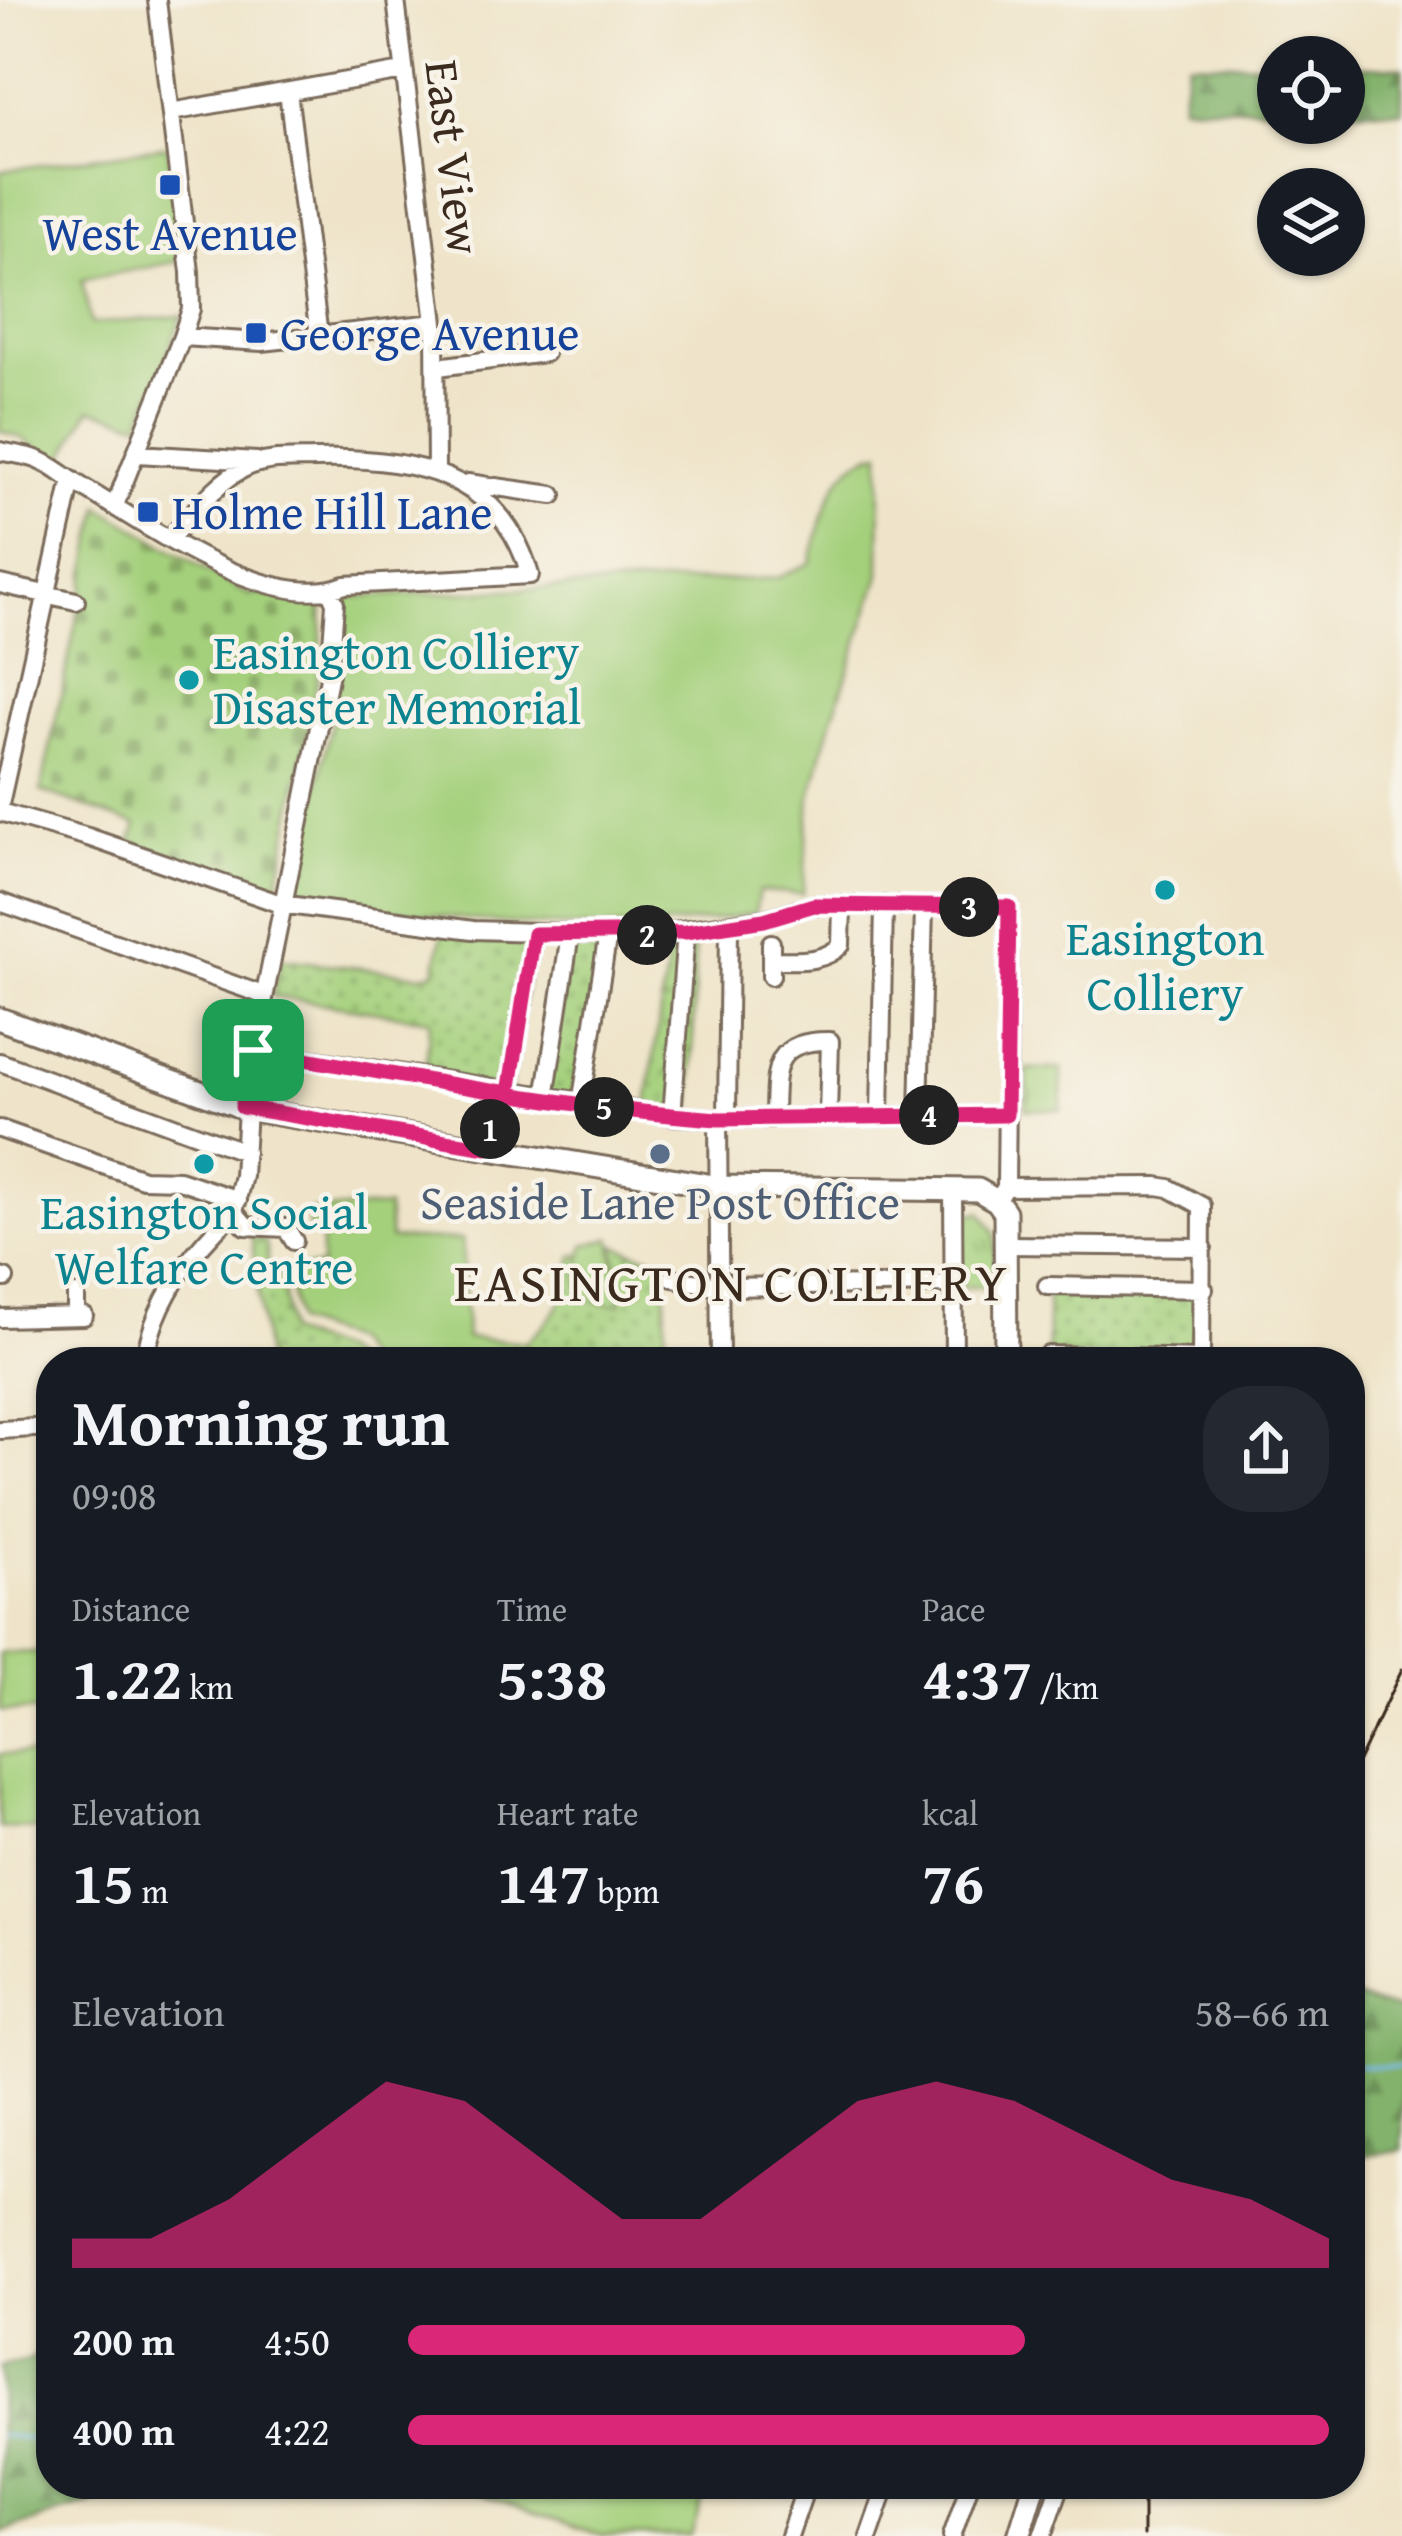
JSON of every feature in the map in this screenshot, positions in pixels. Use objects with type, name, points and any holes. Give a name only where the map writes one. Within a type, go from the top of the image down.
[{"type":"main road","points":[[0,1019],[244,1108],[720,1187],[953,1188],[1001,1194],[1007,1245],[1006,1347]]},
{"type":"main road","points":[[1018,2536],[1030,2499]]},
{"type":"street","points":[[115,505],[191,308],[157,0]]},
{"type":"street","name":"East View","points":[[396,0],[435,322],[436,471]]},
{"type":"street","points":[[171,112],[403,71]]},
{"type":"street","points":[[288,92],[319,337]]},
{"type":"street","points":[[182,337],[262,342],[435,322]]},
{"type":"street","points":[[438,367],[545,353]]},
{"type":"street","points":[[0,451],[36,459],[256,584],[330,591],[345,585],[530,575],[523,548],[485,497],[436,471],[335,459],[264,461],[137,454]]},
{"type":"street","points":[[170,538],[230,477],[264,461]]},
{"type":"street","points":[[72,480],[0,808],[281,904],[534,934],[686,932],[814,905],[1009,907],[1001,1194],[1169,1188],[1202,1206],[1202,1347]]},
{"type":"street","points":[[461,482],[553,495]]},
{"type":"street","points":[[0,584],[76,602]]},
{"type":"street","points":[[150,1347],[167,1294],[236,1206],[253,1050],[330,673],[335,603],[330,591]]},
{"type":"street","points":[[0,902],[263,995]]},
{"type":"street","points":[[771,960],[833,954],[841,945],[842,905]]},
{"type":"street","points":[[880,1116],[884,905]]},
{"type":"street","points":[[919,1115],[924,906]]},
{"type":"street","points":[[720,1347],[729,925]]},
{"type":"street","points":[[672,1115],[686,932]]},
{"type":"street","points":[[487,1148],[534,934]]},
{"type":"street","points":[[545,1098],[570,934]]},
{"type":"street","points":[[581,1104],[608,934]]},
{"type":"street","points":[[774,1117],[775,1075],[786,1051],[831,1032],[828,1116]]},
{"type":"street","points":[[253,1050],[672,1115],[1006,1115]]},
{"type":"street","points":[[0,1062],[245,1152]]},
{"type":"street","points":[[0,1129],[142,1179],[179,1180],[236,1206],[246,1226],[286,1228],[294,1241]]},
{"type":"street","points":[[953,1188],[954,1347]]},
{"type":"street","points":[[1007,1245],[1203,1247]]},
{"type":"street","points":[[673,1278],[720,1287],[953,1284]]},
{"type":"street","points":[[1047,1286],[1204,1289]]},
{"type":"street","points":[[0,1318],[80,1316],[76,1294]]},
{"type":"street","points":[[0,1430],[36,1428]]},
{"type":"street","points":[[789,2536],[802,2499]]},
{"type":"street","points":[[869,2536],[882,2499]]},
{"type":"street","points":[[952,2536],[965,2499]]},
{"type":"street","points":[[1042,2536],[1056,2499]]},
{"type":"green space","points":[[1187,62],[1257,64],[1257,107],[1181,105]]},
{"type":"green space","points":[[1365,66],[1402,67],[1402,111],[1365,110]]},
{"type":"green space","points":[[168,146],[180,261],[82,280],[91,324],[182,316],[140,423],[90,409],[61,462],[22,438],[0,431],[0,171]]},
{"type":"green space","points":[[881,452],[880,575],[810,800],[803,894],[759,891],[755,913],[640,927],[466,919],[294,896],[332,720],[347,597],[777,578],[810,563],[840,480],[864,457]]},
{"type":"green space","points":[[100,507],[245,593],[323,603],[319,672],[276,894],[131,842],[137,825],[41,791]]},
{"type":"green space","points":[[444,926],[534,934],[509,1093],[425,1079],[430,1020],[273,996],[281,959],[421,975],[435,972]]},
{"type":"green space","points":[[570,934],[608,934],[581,1104],[545,1098]]},
{"type":"green space","points":[[695,939],[692,1108],[647,1106],[670,940]]},
{"type":"green space","points":[[1027,1069],[1062,1069],[1061,1110],[1026,1109]]},
{"type":"green space","points":[[387,1207],[390,1239],[462,1240],[466,1338],[525,1342],[526,1347],[356,1347],[351,1341],[296,1322],[288,1273],[321,1266],[321,1232],[310,1232],[309,1211]]},
{"type":"green space","points":[[981,1212],[995,1233],[996,1287],[960,1287],[962,1222],[967,1215]]},
{"type":"green space","points":[[251,1233],[266,1243],[270,1275],[282,1274],[288,1333],[328,1347],[264,1347]]},
{"type":"green space","points":[[611,1238],[621,1304],[586,1297],[579,1281],[585,1245]]},
{"type":"green space","points":[[614,1245],[665,1262],[666,1347],[526,1347],[525,1342],[560,1305],[573,1256],[582,1254],[580,1287],[621,1303]]},
{"type":"green space","points":[[1047,1286],[1204,1289],[1202,1347],[1048,1347]]},
{"type":"green space","points":[[36,1652],[36,1711],[0,1711],[0,1653]]},
{"type":"green space","points":[[0,1754],[36,1754],[36,1829],[0,1828]]},
{"type":"green space","points":[[1365,2000],[1402,2011],[1402,2150],[1365,2155]]},
{"type":"green space","points":[[36,2356],[36,2499],[104,2499],[0,2533],[0,2367]]},
{"type":"green space","points":[[495,2499],[702,2499],[691,2536],[602,2536]]},
{"type":"waterway","points":[[1365,2066],[1402,2068]]},
{"type":"waterway","points":[[0,2435],[36,2439]]},
{"type":"railway","points":[[1365,1747],[1402,1669]]},
{"type":"railway","points":[[1143,2499],[1143,2536]]},
{"type":"place","name":"West Avenue","points":[[170,185]]},
{"type":"place","name":"George Avenue","points":[[256,333]]},
{"type":"place","name":"Holme Hill Lane","points":[[148,512]]},
{"type":"place","name":"Easington Colliery Disaster Memorial","points":[[189,680]]},
{"type":"place","name":"Easington Colliery","points":[[1165,890]]},
{"type":"place","name":"Seaside Lane Post Office","points":[[660,1154]]},
{"type":"place","name":"Easington Social Welfare Centre","points":[[204,1164]]},
{"type":"district","name":"EASINGTON COLLIERY","points":[[732,1282]]},
{"type":"route","points":[[253,1050],[242,1107],[487,1148],[496,1091],[509,1093],[534,934],[686,932],[764,920],[814,905],[1009,907],[1006,1115],[718,1119],[581,1104],[496,1091],[253,1050]]}]
